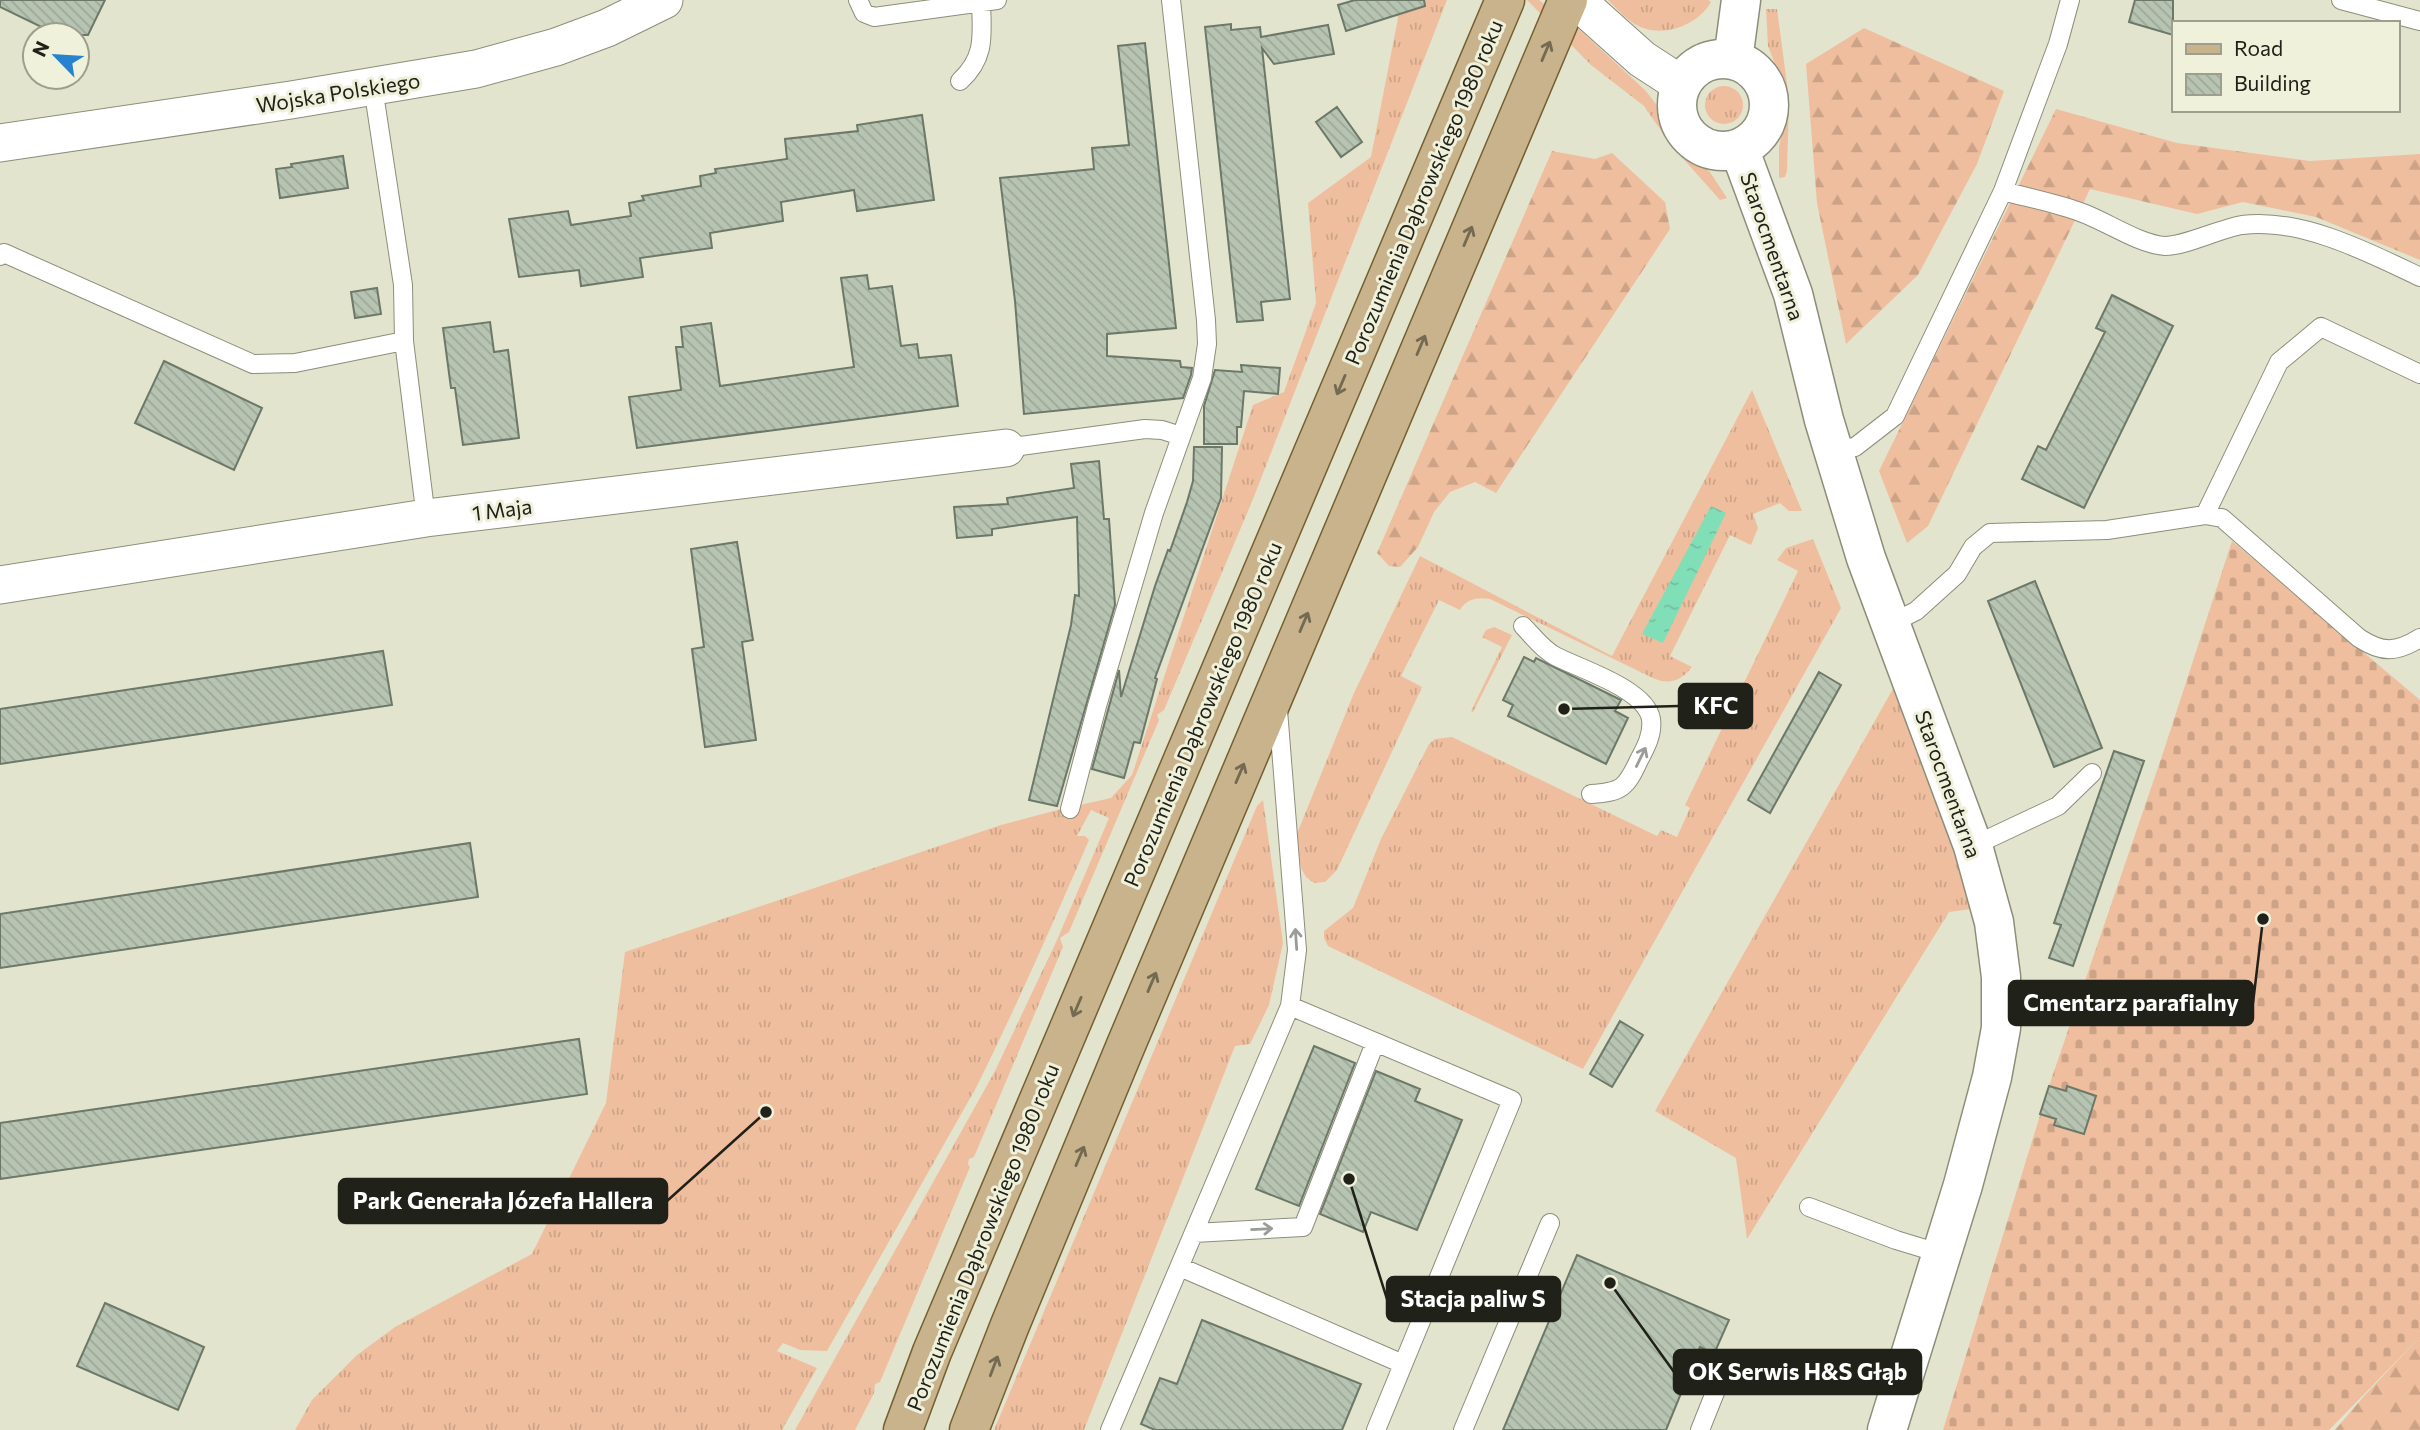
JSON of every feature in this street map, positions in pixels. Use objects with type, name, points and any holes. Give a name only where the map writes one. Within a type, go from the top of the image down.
[{"type":"main road","name":"Porozumienia Dąbrowskiego 1980 roku","points":[[903,1430],[932,1352],[1505,0]]},
{"type":"main road","points":[[969,1430],[1010,1325],[1277,685],[1568,0]]},
{"type":"main road","points":[[883,1430],[932,1352]]},
{"type":"street","name":"Wojska Polskiego","points":[[0,142],[373,87],[513,61],[607,28],[664,0]]},
{"type":"street","points":[[1576,0],[1642,59],[1682,85]]},
{"type":"street","points":[[1733,60],[1741,0]]},
{"type":"street","points":[[1733,60],[1745,64],[1764,83],[1769,108],[1767,121],[1760,133],[1751,142],[1727,151],[1703,146],[1685,131],[1678,108],[1678,96],[1689,74],[1709,61],[1733,60]]},
{"type":"street","name":"Starocmentarna","points":[[1739,148],[1793,294],[1833,450],[1866,558],[1973,846],[1994,922],[2001,977],[2001,1028],[1992,1077],[1942,1254],[1887,1430]]},
{"type":"street","name":"1 Maja","points":[[0,585],[426,518],[1006,448]]},
{"type":"lane","points":[[858,0],[864,13],[874,17],[989,1],[978,58],[972,69],[960,80]]},
{"type":"lane","points":[[1070,809],[1109,665],[1162,489],[1202,378],[1207,344],[1171,0]]},
{"type":"lane","points":[[1833,450],[1855,447],[1895,416],[2003,191],[2058,44],[2070,0]]},
{"type":"lane","points":[[2341,0],[2420,21]]},
{"type":"lane","points":[[373,87],[403,285],[404,341],[426,518]]},
{"type":"lane","points":[[2003,191],[2081,212],[2140,239],[2165,246],[2222,229],[2246,225],[2266,225],[2312,232],[2356,246],[2420,278]]},
{"type":"lane","points":[[0,256],[4,253],[253,364],[295,363],[404,341]]},
{"type":"lane","points":[[2205,515],[2279,362],[2321,327],[2420,374]]},
{"type":"lane","points":[[1006,448],[1145,429],[1162,430],[1181,436]]},
{"type":"lane","points":[[1890,624],[1916,611],[1957,574],[1973,547],[1990,533],[2107,530],[2205,515],[2222,518],[2359,638],[2376,649],[2402,648],[2420,638]]},
{"type":"lane","points":[[1523,626],[1551,654],[1634,694],[1645,705],[1651,718],[1648,741],[1628,783],[1619,790],[1591,794]]},
{"type":"lane","points":[[1110,1430],[1290,1006],[1297,950],[1283,794],[1277,685]]},
{"type":"lane","points":[[1973,846],[2058,806],[2092,774]]},
{"type":"lane","points":[[1290,1006],[1512,1100],[1376,1430]]},
{"type":"lane","points":[[1194,1233],[1303,1227],[1375,1043]]},
{"type":"lane","points":[[1810,1207],[1895,1240],[1942,1254]]},
{"type":"lane","points":[[1463,1430],[1550,1223]]},
{"type":"lane","points":[[1180,1267],[1404,1364]]},
{"type":"lane","points":[[1700,1430],[1724,1370]]},
{"type":"green space","points":[[1393,0],[1447,0],[1253,499],[1164,710],[1157,715],[1159,720],[1069,932],[1060,938],[1063,947],[974,1157],[969,1159],[970,1167],[880,1382],[875,1384],[874,1393],[855,1430],[795,1430],[995,1071],[1057,940],[1109,818],[1091,810],[1077,836],[1085,836],[1089,840],[977,1086],[827,1351],[800,1350],[783,1343],[777,1351],[817,1368],[782,1430],[295,1430],[312,1400],[357,1355],[395,1327],[532,1254],[606,1103],[625,952],[1001,825],[1061,809],[1077,809],[1080,805],[1111,798],[1132,775],[1253,405],[1284,392],[1316,303],[1308,203],[1371,157],[1398,18]]},
{"type":"green space","points":[[1527,0],[1539,0],[1581,31],[1645,90],[1656,104],[1672,141],[1710,172],[1727,198],[1720,200],[1671,145],[1644,106],[1591,65]]},
{"type":"green space","points":[[1608,0],[1711,2],[1705,11],[1687,24],[1654,30],[1633,23]]},
{"type":"green space","points":[[1766,9],[1777,9],[1789,99],[1787,171],[1785,177],[1779,178],[1779,147],[1787,106],[1784,87],[1768,46]]},
{"type":"green space","points":[[1864,28],[2004,91],[1977,164],[1918,275],[1846,344],[1817,203],[1806,64]]},
{"type":"green space","points":[[1724,86],[1737,92],[1743,105],[1737,118],[1724,124],[1711,118],[1705,105],[1711,92]]},
{"type":"green space","points":[[2056,109],[2177,143],[2310,161],[2420,154],[2420,260],[2316,217],[2243,202],[2197,214],[2090,189],[1928,526],[1907,543],[1879,471]]},
{"type":"green space","points":[[1552,151],[1595,159],[1612,153],[1665,202],[1670,229],[1496,493],[1475,482],[1450,492],[1434,512],[1418,547],[1400,567],[1389,566],[1377,553]]},
{"type":"green space","points":[[1752,390],[1802,511],[1789,511],[1780,503],[1753,514],[1758,528],[1751,545],[1730,535],[1670,656],[1692,667],[1680,678],[1660,681],[1490,599],[1473,600],[1460,610],[1439,600],[1401,676],[1422,687],[1337,870],[1325,882],[1314,883],[1306,877],[1301,868],[1296,836],[1354,693],[1420,556],[1612,656]]},
{"type":"green space","points":[[1813,539],[1841,608],[1583,1069],[1328,946],[1324,931],[1353,908],[1381,839],[1429,744],[1435,739],[1452,737],[1657,836],[1661,830],[1677,837],[1690,808],[1685,805],[1798,571],[1777,560],[1786,548]]},
{"type":"green space","points":[[2232,541],[2420,700],[2420,1337],[2329,1430],[1943,1430],[2049,1086]]},
{"type":"green space","points":[[1494,627],[1512,635],[1473,712],[1471,711],[1502,647],[1482,637],[1486,630]]},
{"type":"green space","points":[[1894,687],[1950,835],[1971,909],[1949,912],[1747,1239],[1736,1158],[1655,1111]]},
{"type":"green space","points":[[1263,800],[1283,943],[1269,1005],[1250,1044],[1235,1046],[1084,1430],[994,1430],[1257,806]]},
{"type":"green space","points":[[2420,1337],[2420,1430],[2335,1430],[2365,1395]]},
{"type":"water","points":[[1711,506],[1726,513],[1663,643],[1642,634]]},
{"type":"building","points":[[0,0],[105,0],[91,29],[91,21],[29,21],[0,7]]},
{"type":"building","points":[[1355,0],[1424,0],[1425,6],[1346,31],[1338,5]]},
{"type":"building","points":[[2135,0],[2173,0],[2172,35],[2129,22]]},
{"type":"building","points":[[1231,24],[1231,30],[1260,27],[1261,37],[1328,25],[1334,54],[1274,64],[1262,48],[1290,299],[1261,302],[1263,320],[1237,322],[1205,27]]},
{"type":"building","points":[[1145,43],[1176,328],[1107,334],[1107,356],[1180,361],[1181,367],[1192,368],[1191,375],[1183,398],[1024,414],[1015,301],[1000,178],[1094,169],[1092,148],[1129,145],[1118,46]]},
{"type":"building","points":[[1337,107],[1362,142],[1341,157],[1316,122]]},
{"type":"building","points":[[922,115],[934,200],[857,211],[854,190],[781,202],[783,221],[710,233],[712,248],[640,258],[643,277],[581,286],[579,270],[519,277],[509,219],[568,211],[571,225],[631,216],[629,203],[644,200],[642,196],[701,186],[700,176],[716,173],[715,169],[787,159],[785,139],[858,131],[857,125]]},
{"type":"building","points":[[343,156],[348,188],[280,198],[276,169]]},
{"type":"building","points":[[867,275],[869,289],[892,286],[901,346],[917,344],[919,358],[951,355],[958,406],[637,448],[629,397],[681,390],[676,347],[683,347],[681,327],[711,323],[720,386],[854,367],[841,278]]},
{"type":"building","points":[[377,288],[381,314],[355,318],[351,292]]},
{"type":"building","points":[[2112,295],[2173,326],[2084,508],[2022,479],[2038,446],[2046,450],[2105,332],[2096,328]]},
{"type":"building","points":[[490,322],[494,352],[508,350],[519,438],[463,445],[455,388],[451,388],[443,328]]},
{"type":"building","points":[[164,361],[262,408],[234,470],[135,423]]},
{"type":"building","points":[[1241,365],[1280,368],[1278,394],[1244,391],[1241,427],[1237,427],[1237,444],[1204,444],[1204,406],[1215,370],[1242,372]]},
{"type":"building","points":[[1194,447],[1222,447],[1221,498],[1155,678],[1157,679],[1140,743],[1134,742],[1124,778],[1092,769],[1119,670],[1121,697],[1155,586],[1187,502],[1193,481]]},
{"type":"building","points":[[1099,461],[1104,519],[1109,519],[1115,605],[1057,806],[1029,800],[1071,625],[1075,595],[1079,596],[1077,517],[992,529],[992,535],[957,538],[954,507],[1008,504],[1007,498],[1074,488],[1071,464]]},
{"type":"building","points":[[737,542],[753,640],[742,642],[756,740],[705,747],[692,649],[704,647],[691,549]]},
{"type":"building","points":[[2035,581],[2102,748],[2054,767],[1988,601]]},
{"type":"building","points":[[383,651],[392,705],[0,764],[0,709]]},
{"type":"building","points":[[1524,657],[1534,662],[1536,658],[1621,700],[1615,711],[1628,718],[1606,764],[1508,716],[1513,705],[1503,700]]},
{"type":"building","points":[[1819,672],[1841,685],[1770,813],[1748,800]]},
{"type":"building","points":[[2114,751],[2144,761],[2073,966],[2049,958],[2061,925],[2054,923]]},
{"type":"building","points":[[470,843],[478,897],[0,968],[0,914]]},
{"type":"building","points":[[1620,1021],[1643,1035],[1612,1087],[1590,1074]]},
{"type":"building","points":[[579,1039],[587,1094],[0,1179],[0,1123]]},
{"type":"building","points":[[1314,1046],[1355,1063],[1299,1206],[1256,1189]]},
{"type":"building","points":[[1376,1071],[1420,1089],[1415,1101],[1462,1120],[1417,1230],[1371,1212],[1363,1232],[1320,1214]]},
{"type":"building","points":[[2049,1086],[2066,1091],[2067,1086],[2096,1096],[2084,1134],[2054,1125],[2056,1119],[2040,1114]]},
{"type":"building","points":[[1577,1255],[1729,1320],[1714,1354],[1700,1347],[1666,1430],[1503,1430]]},
{"type":"building","points":[[105,1303],[204,1347],[178,1410],[77,1366]]},
{"type":"building","points":[[1202,1320],[1361,1384],[1342,1430],[1155,1430],[1141,1424],[1160,1378],[1177,1384]]},
{"type":"place","name":"KFC","points":[[1564,709]]},
{"type":"place","name":"Cmentarz parafialny","points":[[2263,919]]},
{"type":"place","name":"Park Generała Józefa Hallera","points":[[766,1112]]},
{"type":"place","name":"Stacja paliw S","points":[[1349,1179]]},
{"type":"place","name":"OK Serwis H&S Głąb","points":[[1610,1283]]}]
